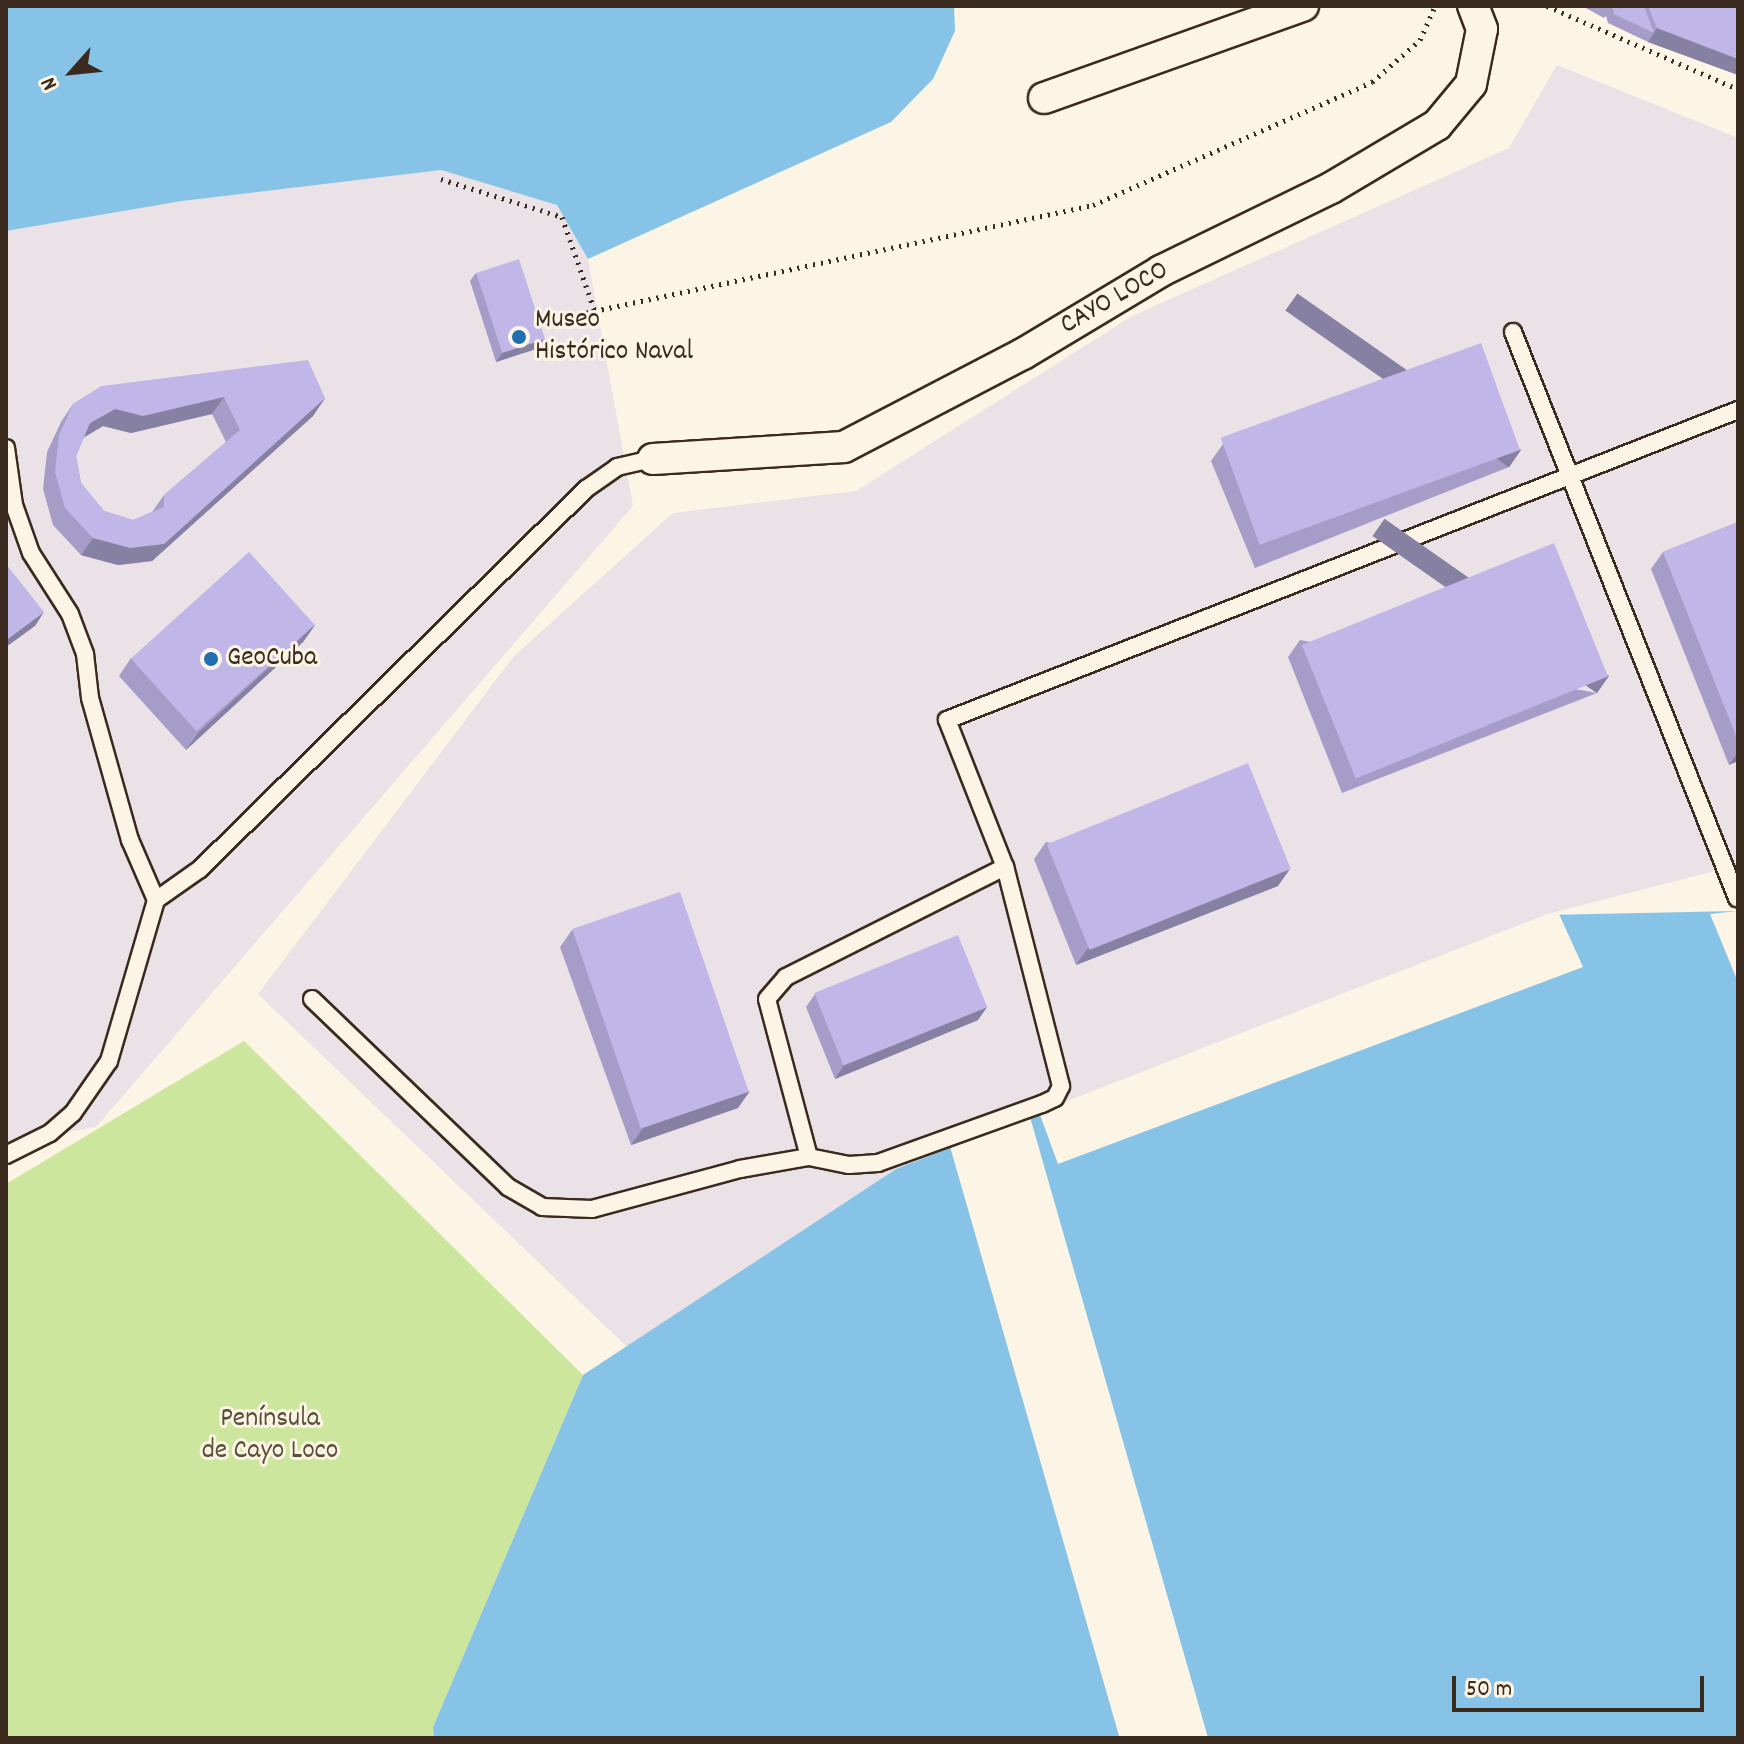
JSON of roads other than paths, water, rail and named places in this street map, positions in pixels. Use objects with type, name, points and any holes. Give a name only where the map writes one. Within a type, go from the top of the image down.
[{"type":"street","points":[[1044,98],[1303,6]]},
{"type":"street","name":"CAYO LOCO","points":[[653,459],[844,447],[1023,354],[1161,271],[1331,188],[1437,125],[1471,84],[1482,29],[1473,6]]},
{"type":"lane","points":[[1513,332],[1737,898]]},
{"type":"lane","points":[[312,999],[508,1187],[542,1207],[592,1209],[740,1169],[809,1157],[849,1165],[878,1163],[1055,1098],[1061,1086],[1059,1065],[1005,867],[947,720],[1569,473],[1738,410]]},
{"type":"lane","points":[[6,448],[14,505],[31,553],[70,614],[85,654],[90,698],[126,826],[156,900],[109,1061],[73,1113],[50,1133],[6,1155]]},
{"type":"lane","points":[[156,900],[200,869],[586,489],[617,467],[653,459]]},
{"type":"lane","points":[[809,1157],[767,999],[786,977],[1005,867]]},
{"type":"water","points":[[6,6],[954,6],[955,31],[933,79],[891,122],[588,259],[557,205],[441,170],[182,201],[6,231]]},
{"type":"water","points":[[1738,911],[1738,1738],[434,1738],[433,1727],[583,1375],[896,1169],[1544,915]]},
{"type":"place","name":"Museo Histórico Naval","points":[[519,337]]},
{"type":"place","name":"GeoCuba","points":[[211,659]]},
{"type":"park label","name":"Península de Cayo Loco","points":[[270,1436]]}]
